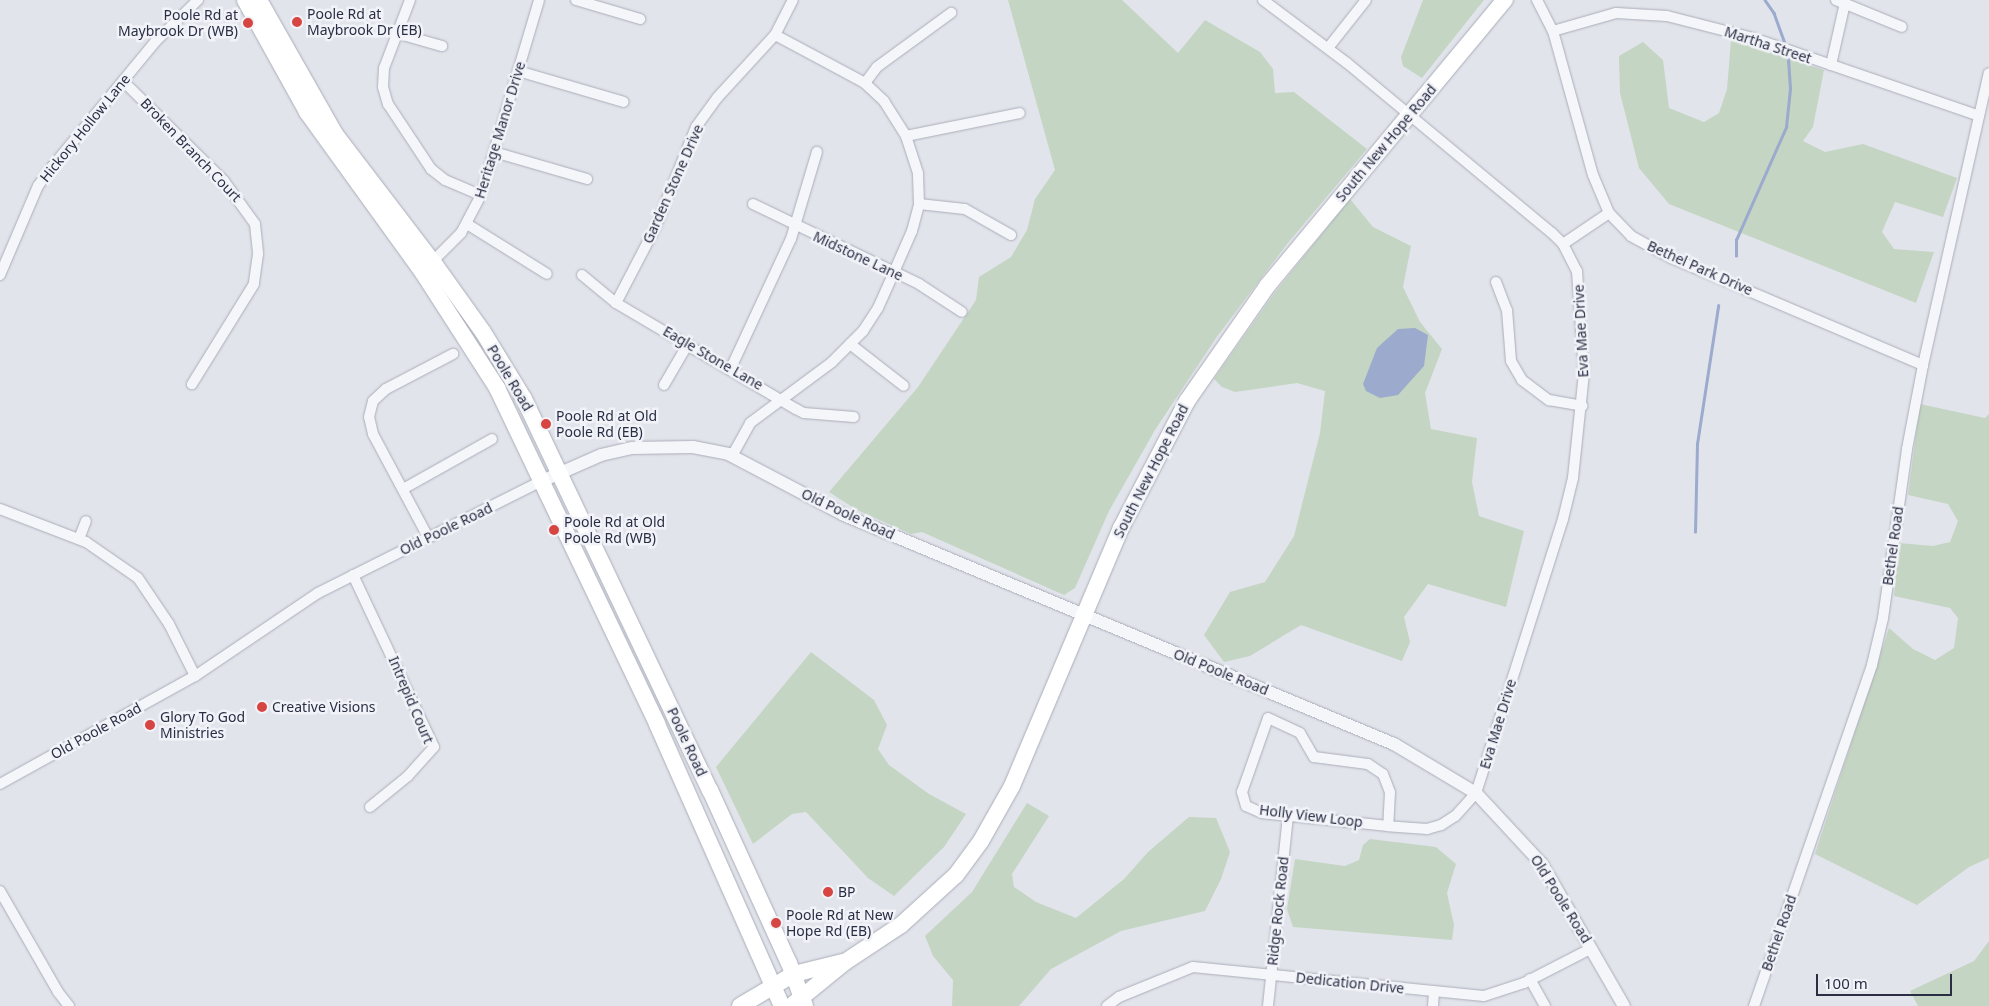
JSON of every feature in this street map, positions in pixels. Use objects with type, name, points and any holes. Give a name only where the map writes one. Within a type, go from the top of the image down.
[{"type":"main road","name":"Poole Road","points":[[245,0],[307,112],[427,266],[483,332],[524,399],[561,472],[794,974],[800,1003]]},
{"type":"main road","name":"Poole Road","points":[[259,0],[335,134],[427,266],[496,388],[657,724],[782,1006]]},
{"type":"main road","name":"South New Hope Road","points":[[800,1003],[845,962],[901,925],[956,875],[981,841],[1012,786],[1082,615],[1121,528],[1192,394],[1268,284],[1505,0]]},
{"type":"main road","name":"South New Hope Road","points":[[740,1006],[794,974],[845,962]]},
{"type":"street","name":"Hickory Hollow Lane","points":[[0,275],[38,186],[177,18],[198,0]]},
{"type":"street","points":[[410,0],[396,32],[384,68],[384,88],[391,111],[431,169],[445,180],[481,195]]},
{"type":"street","name":"Heritage Manor Drive","points":[[427,266],[467,224],[481,195],[539,0]]},
{"type":"street","points":[[576,0],[640,19]]},
{"type":"street","name":"Garden Stone Drive","points":[[616,303],[656,226],[696,127],[717,98],[775,35],[793,0]]},
{"type":"street","name":"Eva Mae Drive","points":[[1263,0],[1328,48],[1563,244],[1577,271],[1582,310],[1582,406],[1578,452],[1563,519],[1476,793]]},
{"type":"street","points":[[1328,48],[1366,0]]},
{"type":"street","name":"Bethel Park Drive","points":[[1536,0],[1553,31],[1593,175],[1609,213],[1631,236],[1671,258],[1923,365]]},
{"type":"street","points":[[1831,65],[1840,2],[1902,27]]},
{"type":"street","name":"Martha Street","points":[[1553,31],[1603,15],[1638,12],[1667,16],[1753,38],[1979,116]]},
{"type":"street","points":[[865,83],[882,62],[951,13]]},
{"type":"street","points":[[396,32],[442,46]]},
{"type":"street","points":[[732,456],[750,423],[832,362],[850,344],[878,308],[912,231],[919,204],[918,173],[906,136],[884,101],[865,83],[775,35]]},
{"type":"street","points":[[518,71],[624,102]]},
{"type":"street","name":"Bethel Road","points":[[1754,1006],[1872,665],[1882,621],[1907,449],[1923,365],[1989,74]]},
{"type":"street","name":"Broken Branch Court","points":[[123,81],[224,181],[255,224],[258,254],[254,284],[192,384]]},
{"type":"street","points":[[906,136],[1020,113]]},
{"type":"street","points":[[494,152],[587,179]]},
{"type":"street","points":[[731,368],[796,227],[817,152]]},
{"type":"street","name":"Midstone Lane","points":[[753,204],[796,227],[919,284],[962,312]]},
{"type":"street","points":[[919,204],[965,209],[1011,235]]},
{"type":"street","points":[[1563,244],[1609,213]]},
{"type":"street","points":[[467,224],[547,274]]},
{"type":"street","name":"Eagle Stone Lane","points":[[582,275],[616,303],[731,368],[804,413],[854,417]]},
{"type":"street","points":[[1496,282],[1507,310],[1511,361],[1522,380],[1549,400],[1582,406]]},
{"type":"street","points":[[664,384],[688,344]]},
{"type":"street","points":[[850,344],[904,386]]},
{"type":"street","points":[[428,537],[373,434],[369,417],[373,401],[386,389],[453,354]]},
{"type":"street","points":[[403,489],[492,439]]},
{"type":"street","name":"Old Poole Road","points":[[0,784],[195,676],[277,620],[353,575],[542,481],[601,455],[632,448],[693,447],[732,456],[844,515],[1360,729],[1438,768],[1476,793],[1542,864],[1624,1006]]},
{"type":"street","points":[[0,509],[79,539],[138,578],[169,624],[195,676]]},
{"type":"street","points":[[79,539],[86,521]]},
{"type":"street","name":"Intrepid Court","points":[[353,575],[434,747],[408,776],[370,807]]},
{"type":"street","name":"Holly View Loop","points":[[1388,826],[1390,792],[1383,774],[1368,764],[1314,757],[1300,733],[1268,718],[1242,792],[1246,806],[1262,813],[1388,826],[1427,829],[1441,825],[1476,793]]},
{"type":"street","name":"Ridge Rock Road","points":[[1268,1006],[1288,816]]},
{"type":"street","points":[[0,892],[54,985],[69,1006]]},
{"type":"street","name":"Dedication Drive","points":[[1107,1006],[1119,997],[1193,967],[1484,996],[1530,980],[1592,948]]},
{"type":"street","points":[[1530,980],[1545,1006]]},
{"type":"street","points":[[1433,1006],[1434,992]]},
{"type":"green space","points":[[1008,0],[1122,0],[1178,53],[1205,20],[1260,52],[1273,69],[1275,93],[1294,92],[1367,149],[1287,244],[1216,338],[1155,430],[1109,511],[1075,588],[1064,595],[922,532],[911,534],[857,510],[829,492],[918,387],[976,300],[979,277],[1011,257],[1027,230],[1035,199],[1055,170]]},
{"type":"green space","points":[[1423,0],[1484,0],[1422,78],[1403,66],[1401,57]]},
{"type":"green space","points":[[1731,40],[1824,70],[1813,127],[1803,141],[1825,152],[1863,144],[1957,178],[1943,217],[1895,202],[1882,232],[1894,249],[1934,252],[1916,303],[1669,204],[1639,168],[1620,93],[1619,56],[1643,42],[1663,60],[1669,108],[1704,122],[1719,113],[1727,89]]},
{"type":"green space","points":[[1350,199],[1373,227],[1411,246],[1403,287],[1420,322],[1442,349],[1425,393],[1431,429],[1477,438],[1472,482],[1479,516],[1524,531],[1506,607],[1428,584],[1404,617],[1410,642],[1402,661],[1301,625],[1250,656],[1224,662],[1204,635],[1230,592],[1265,582],[1294,536],[1320,433],[1325,391],[1297,383],[1235,392],[1222,387],[1214,379],[1273,295]]},
{"type":"green space","points":[[1920,404],[1985,418],[1989,414],[1989,858],[1969,867],[1917,905],[1815,854],[1889,628],[1913,649],[1935,660],[1954,648],[1958,618],[1950,608],[1894,596],[1899,543],[1933,546],[1950,542],[1958,521],[1948,504],[1908,495]]},
{"type":"green space","points":[[811,652],[874,700],[887,725],[878,749],[889,765],[929,794],[966,814],[944,847],[894,896],[868,878],[806,812],[792,814],[753,844],[716,767]]},
{"type":"green space","points":[[1027,803],[1049,816],[1012,874],[1014,887],[1036,902],[1076,918],[1124,879],[1148,852],[1189,817],[1216,818],[1230,852],[1221,879],[1205,911],[1121,931],[1051,969],[1019,1006],[952,1006],[953,980],[933,956],[925,936],[972,892]]},
{"type":"green space","points":[[1370,839],[1436,847],[1456,864],[1447,893],[1454,925],[1452,940],[1293,927],[1287,909],[1295,859],[1345,866],[1359,860],[1363,845]]},
{"type":"green space","points":[[1989,941],[1989,1006],[1918,1006],[1910,991],[1974,961]]},
{"type":"water","points":[[1415,328],[1428,335],[1424,366],[1398,395],[1380,398],[1366,391],[1363,384],[1377,348],[1398,329]]},
{"type":"waterway","points":[[1765,0],[1774,13],[1784,41]]},
{"type":"waterway","points":[[1736,256],[1736,240],[1786,127],[1790,88],[1788,59]]},
{"type":"waterway","points":[[1695,532],[1697,444],[1718,306]]},
{"type":"place","name":"Poole Rd at Maybrook Dr (EB)","points":[[297,22]]},
{"type":"place","name":"Poole Rd at Maybrook Dr (WB)","points":[[248,23]]},
{"type":"place","name":"Poole Rd at Old Poole Rd (EB)","points":[[546,424]]},
{"type":"place","name":"Poole Rd at Old Poole Rd (WB)","points":[[554,530]]},
{"type":"place","name":"Creative Visions","points":[[262,707]]},
{"type":"place","name":"Glory To God Ministries","points":[[150,725]]},
{"type":"place","name":"BP","points":[[828,892]]},
{"type":"place","name":"Poole Rd at New Hope Rd (EB)","points":[[776,923]]}]
